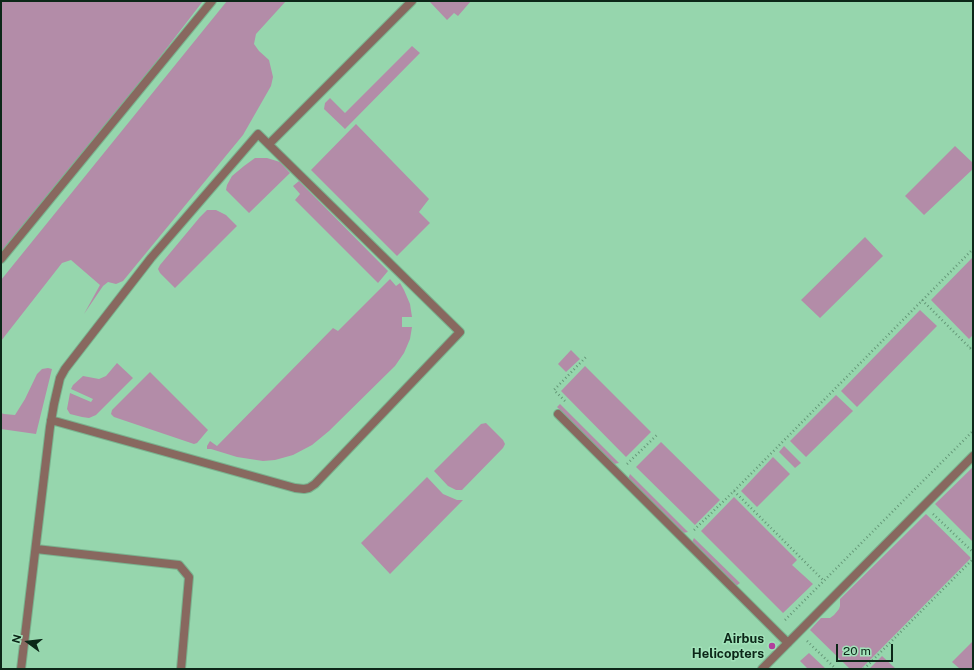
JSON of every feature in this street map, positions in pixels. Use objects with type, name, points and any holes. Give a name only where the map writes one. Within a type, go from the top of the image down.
[{"type":"lane","points":[[1,259],[212,1]]},
{"type":"lane","points":[[269,144],[412,1]]},
{"type":"lane","points":[[21,669],[51,420],[60,378],[65,369],[151,258],[258,134],[460,332],[315,484],[309,488],[304,489],[287,486],[51,420]]},
{"type":"lane","points":[[558,414],[788,643]]},
{"type":"lane","points":[[762,669],[973,456]]},
{"type":"lane","points":[[36,548],[179,565],[189,577],[181,669]]},
{"type":"path","points":[[693,530],[734,491],[973,249]]},
{"type":"path","points":[[922,300],[973,352]]},
{"type":"path","points":[[970,348],[973,345]]},
{"type":"path","points":[[785,620],[973,431]]},
{"type":"path","points":[[617,473],[658,434]]},
{"type":"path","points":[[734,491],[824,581]]},
{"type":"path","points":[[924,505],[973,552]]},
{"type":"path","points":[[864,669],[973,559]]},
{"type":"path","points":[[804,638],[836,669]]},
{"type":"shaded area","points":[[1,1],[203,1],[1,264]]},
{"type":"shaded area","points":[[227,1],[286,1],[256,34],[254,44],[269,60],[273,77],[271,86],[243,135],[123,281],[116,284],[108,282],[103,286],[84,314],[100,285],[71,260],[62,263],[1,341],[1,280]]},
{"type":"shaded area","points":[[471,1],[458,16],[454,13],[447,20],[430,2]]},
{"type":"shaded area","points":[[412,46],[420,53],[345,129],[324,109],[325,103],[330,98],[345,113]]},
{"type":"shaded area","points":[[356,124],[429,199],[419,212],[430,223],[397,256],[311,170]]},
{"type":"shaded area","points":[[955,146],[973,163],[973,169],[924,215],[905,196]]},
{"type":"shaded area","points":[[255,158],[267,158],[280,162],[290,173],[249,213],[226,190],[232,176]]},
{"type":"shaded area","points":[[299,181],[388,271],[378,283],[295,200],[300,194],[293,186]]},
{"type":"shaded area","points":[[207,210],[216,210],[226,215],[237,226],[175,288],[158,269]]},
{"type":"shaded area","points":[[865,237],[883,256],[820,318],[801,300]]},
{"type":"shaded area","points":[[973,257],[973,335],[969,339],[931,300]]},
{"type":"shaded area","points":[[390,279],[396,286],[400,283],[410,304],[412,317],[402,317],[402,327],[412,327],[410,339],[404,353],[395,366],[329,431],[312,445],[293,455],[275,460],[263,461],[237,457],[207,449],[210,441],[217,446],[333,328],[338,331]]},
{"type":"shaded area","points":[[920,310],[937,326],[857,407],[841,391]]},
{"type":"shaded area","points":[[571,350],[580,359],[566,372],[558,364]]},
{"type":"shaded area","points":[[117,363],[133,378],[96,415],[89,418],[70,414],[67,409],[70,393],[91,402],[93,399],[71,389],[73,385],[83,376],[99,379],[106,376]]},
{"type":"shaded area","points":[[585,366],[651,432],[626,457],[561,391]]},
{"type":"shaded area","points":[[42,369],[52,369],[36,434],[1,429],[1,413],[15,415],[25,399],[37,374]]},
{"type":"shaded area","points":[[150,372],[208,430],[197,443],[194,444],[114,417],[111,414],[112,410]]},
{"type":"shaded area","points":[[836,395],[853,411],[806,457],[790,441]]},
{"type":"shaded area","points":[[560,404],[619,463],[614,464],[557,407]]},
{"type":"shaded area","points":[[486,423],[503,440],[505,444],[503,448],[462,490],[456,490],[448,486],[434,471],[481,424]]},
{"type":"shaded area","points":[[661,442],[720,500],[695,525],[636,467]]},
{"type":"shaded area","points":[[784,446],[801,463],[795,468],[779,452]]},
{"type":"shaded area","points":[[773,457],[790,474],[757,507],[741,491]]},
{"type":"shaded area","points":[[973,467],[973,542],[935,504]]},
{"type":"shaded area","points":[[630,474],[688,532],[683,533],[628,479]]},
{"type":"shaded area","points":[[427,477],[443,494],[457,500],[463,500],[390,574],[361,543]]},
{"type":"shaded area","points":[[734,497],[797,560],[792,565],[813,584],[783,613],[701,531]]},
{"type":"shaded area","points":[[926,514],[971,558],[861,669],[850,669],[810,630],[821,618],[830,618],[834,615],[839,609],[840,599]]},
{"type":"shaded area","points":[[694,538],[740,583],[736,586],[692,542]]},
{"type":"shaded area","points":[[973,641],[973,669],[960,669],[952,662]]},
{"type":"shaded area","points":[[809,653],[826,669],[808,669],[800,661]]},
{"type":"shaded area","points":[[882,656],[896,669],[869,669]]},
{"type":"place","name":"Airbus Helicopters","points":[[772,646]]}]
